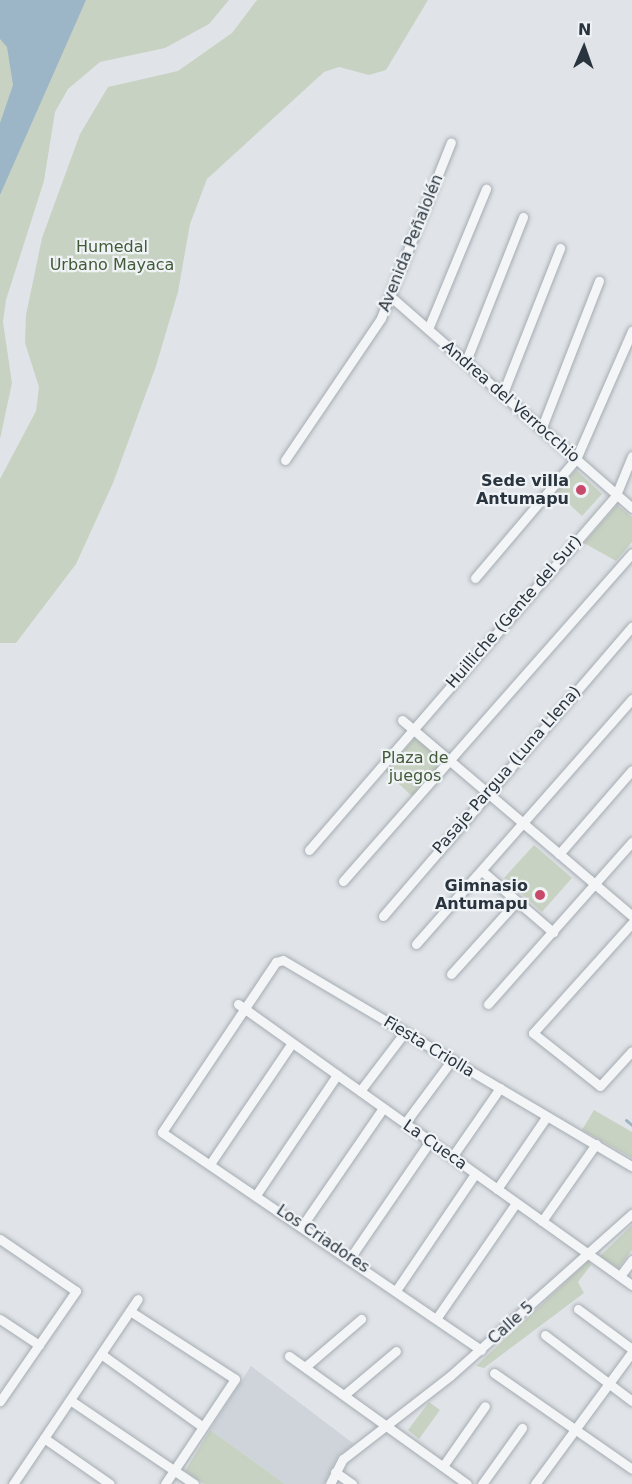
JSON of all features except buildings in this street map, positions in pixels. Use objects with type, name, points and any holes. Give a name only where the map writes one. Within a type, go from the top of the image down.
[{"type":"street","name":"Avenida Peñalolén","points":[[285,460],[390,296],[452,142]]},
{"type":"street","points":[[428,329],[486,189]]},
{"type":"street","points":[[466,361],[523,217]]},
{"type":"street","points":[[503,393],[560,248]]},
{"type":"street","points":[[542,427],[599,280]]},
{"type":"street","name":"Andrea del Verrocchio","points":[[390,296],[632,508]]},
{"type":"street","points":[[475,578],[576,459],[632,331]]},
{"type":"street","name":"Huilliche (Gente del Sur)","points":[[309,850],[616,495],[632,456]]},
{"type":"street","points":[[343,881],[632,553]]},
{"type":"street","name":"Pasaje Pargua (Luna Llena)","points":[[383,916],[632,626]]},
{"type":"street","points":[[416,944],[524,825],[632,699]]},
{"type":"street","points":[[402,720],[632,916]]},
{"type":"street","points":[[559,854],[632,770]]},
{"type":"street","points":[[488,1004],[632,842]]},
{"type":"street","points":[[482,871],[553,932]]},
{"type":"street","points":[[451,974],[517,901]]},
{"type":"street","points":[[632,923],[533,1033],[600,1086],[632,1051]]},
{"type":"street","name":"Fiesta Criolla","points":[[242,1007],[279,959],[632,1166]]},
{"type":"street","name":"La Cueca","points":[[242,1007],[632,1285]]},
{"type":"street","name":"Los Criadores","points":[[242,1007],[162,1132],[438,1316],[481,1350]]},
{"type":"street","points":[[360,1091],[405,1032]]},
{"type":"street","points":[[210,1164],[292,1043]]},
{"type":"street","points":[[405,1123],[451,1061]]},
{"type":"street","points":[[256,1195],[337,1075]]},
{"type":"street","points":[[452,1157],[500,1088]]},
{"type":"street","points":[[302,1226],[383,1108]]},
{"type":"street","points":[[496,1189],[547,1116]]},
{"type":"street","points":[[350,1258],[429,1141]]},
{"type":"street","points":[[542,1221],[596,1144]]},
{"type":"street","points":[[397,1289],[475,1174]]},
{"type":"street","points":[[438,1316],[516,1203]]},
{"type":"street","name":"Calle 5","points":[[335,1472],[385,1425],[481,1350],[632,1214]]},
{"type":"street","points":[[0,1239],[76,1291],[2,1396]]},
{"type":"street","points":[[620,1276],[632,1260]]},
{"type":"street","points":[[13,1484],[138,1299]]},
{"type":"street","points":[[535,1484],[632,1350],[578,1309]]},
{"type":"street","points":[[130,1311],[235,1379],[165,1484]]},
{"type":"street","points":[[0,1319],[39,1345]]},
{"type":"street","points":[[304,1367],[361,1319]]},
{"type":"street","points":[[545,1335],[632,1401]]},
{"type":"street","points":[[344,1395],[396,1351]]},
{"type":"street","points":[[101,1354],[203,1427]]},
{"type":"street","points":[[289,1356],[467,1484]]},
{"type":"street","points":[[494,1373],[632,1469]]},
{"type":"street","points":[[70,1400],[194,1484]]},
{"type":"street","points":[[443,1466],[485,1406]]},
{"type":"street","points":[[482,1484],[522,1428]]},
{"type":"street","points":[[44,1438],[110,1484]]},
{"type":"street","points":[[330,1484],[335,1472],[351,1484]]},
{"type":"shaded area","points":[[251,1366],[354,1444],[338,1456],[324,1484],[285,1484],[210,1430]]},
{"type":"green space","name":"Humedal Urbano Mayaca","points":[[0,0],[229,0],[209,24],[165,48],[100,62],[68,89],[55,112],[44,181],[6,300],[3,322],[12,383],[0,439]]},
{"type":"green space","name":"Humedal Urbano Mayaca","points":[[257,0],[428,0],[386,70],[369,75],[339,67],[324,72],[207,179],[190,224],[178,292],[156,366],[113,483],[76,564],[16,643],[0,643],[0,479],[36,411],[39,387],[25,343],[26,315],[42,238],[80,134],[108,87],[178,71],[232,33]]},
{"type":"green space","points":[[576,470],[602,494],[582,516],[556,492]]},
{"type":"green space","points":[[617,505],[632,517],[632,542],[616,561],[584,543]]},
{"type":"green space","name":"Plaza de juegos","points":[[415,738],[446,762],[414,798],[385,771]]},
{"type":"green space","name":"Gimnasio Antumapu","points":[[534,845],[572,878],[542,912],[504,878]]},
{"type":"green space","points":[[594,1110],[632,1132],[632,1158],[582,1130]]},
{"type":"green space","points":[[632,1225],[632,1250],[618,1268],[600,1256]]},
{"type":"green space","points":[[588,1261],[591,1265],[578,1282],[584,1293],[484,1368],[476,1366]]},
{"type":"green space","points":[[429,1402],[440,1410],[419,1439],[408,1430]]},
{"type":"green space","points":[[210,1430],[285,1484],[204,1484],[185,1471]]},
{"type":"water","points":[[0,0],[86,0],[0,195],[0,123],[13,85],[7,47],[0,39]]},
{"type":"waterway","points":[[626,1120],[632,1125]]},
{"type":"place","name":"Sede villa Antumapu","points":[[581,490]]},
{"type":"place","name":"Gimnasio Antumapu","points":[[540,895]]}]
